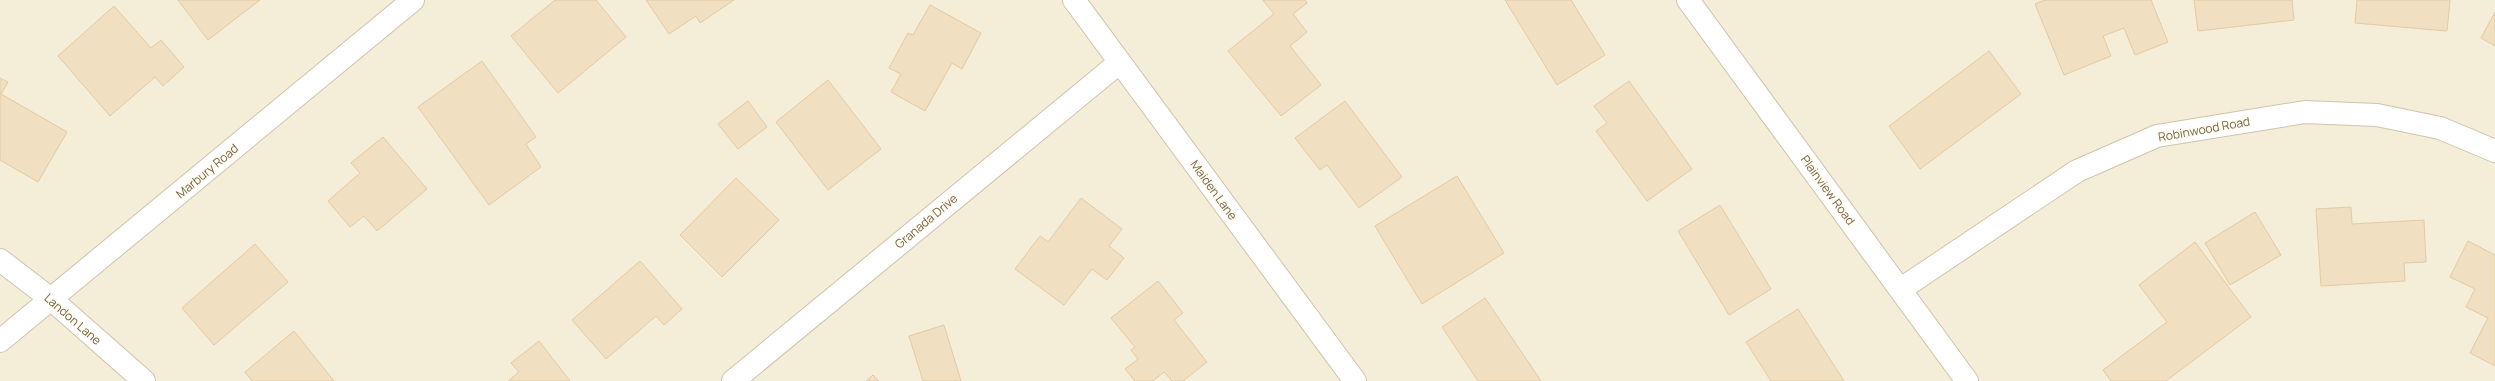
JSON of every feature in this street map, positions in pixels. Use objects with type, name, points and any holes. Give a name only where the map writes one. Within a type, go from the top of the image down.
[{"type":"street","name":"Marbury Road","points":[[0,341],[413,0]]},
{"type":"street","name":"Maiden Lane","points":[[1074,0],[1354,381]]},
{"type":"street","name":"Plainview Road","points":[[1688,0],[1901,289],[1966,381]]},
{"type":"street","name":"Granada Drive","points":[[733,381],[1120,62]]},
{"type":"street","name":"Robinwood Road","points":[[1901,289],[2077,171],[2157,136],[2305,112],[2377,115],[2440,128],[2495,151]]},
{"type":"street","name":"Landon Lane","points":[[0,260],[51,299],[144,381]]},
{"type":"shaded area","points":[[0,0],[2495,0],[2495,381],[0,381]]},
{"type":"building","points":[[178,0],[260,0],[208,40]]},
{"type":"building","points":[[555,0],[596,0],[626,37],[558,93],[511,36]]},
{"type":"building","points":[[646,0],[734,0],[700,23],[696,16],[669,34]]},
{"type":"building","points":[[1263,0],[1305,0],[1307,3],[1293,14],[1307,32],[1290,46],[1321,85],[1281,116],[1228,51],[1274,14]]},
{"type":"building","points":[[1505,0],[1571,0],[1605,55],[1557,85]]},
{"type":"building","points":[[2045,0],[2151,0],[2168,42],[2135,55],[2124,28],[2103,36],[2111,56],[2064,75],[2035,4]]},
{"type":"building","points":[[2194,0],[2292,0],[2294,20],[2198,31]]},
{"type":"building","points":[[2357,0],[2450,0],[2447,31],[2355,23]]},
{"type":"building","points":[[930,5],[981,33],[962,69],[952,63],[925,111],[891,92],[901,74],[889,68],[908,33],[913,35]]},
{"type":"building","points":[[114,6],[151,48],[161,40],[184,67],[163,86],[155,77],[110,116],[58,56]]},
{"type":"building","points":[[2495,12],[2495,46],[2481,38]]},
{"type":"building","points":[[1989,51],[2021,94],[1920,169],[1889,126]]},
{"type":"building","points":[[482,61],[536,137],[526,144],[541,167],[489,205],[418,107]]},
{"type":"building","points":[[0,78],[8,82],[1,94],[67,132],[38,182],[0,160]]},
{"type":"building","points":[[828,80],[881,149],[828,190],[776,122]]},
{"type":"building","points":[[1629,81],[1692,169],[1647,201],[1596,131],[1607,123],[1594,106]]},
{"type":"building","points":[[748,101],[767,127],[738,149],[718,124]]},
{"type":"building","points":[[1345,101],[1402,177],[1359,208],[1327,165],[1320,170],[1295,138]]},
{"type":"building","points":[[383,137],[427,189],[377,231],[364,216],[350,227],[328,201],[360,173],[351,163]]},
{"type":"building","points":[[1457,176],[1504,253],[1422,304],[1375,226]]},
{"type":"building","points":[[736,178],[779,220],[722,277],[680,235]]},
{"type":"building","points":[[1081,198],[1122,229],[1109,246],[1124,258],[1107,280],[1092,269],[1064,305],[1015,269],[1040,236],[1048,242]]},
{"type":"building","points":[[1720,205],[1771,289],[1729,315],[1678,231]]},
{"type":"building","points":[[2351,207],[2352,224],[2424,220],[2426,262],[2404,263],[2405,281],[2321,286],[2316,209]]},
{"type":"building","points":[[2255,212],[2281,255],[2230,285],[2205,243]]},
{"type":"building","points":[[2468,241],[2495,255],[2495,366],[2470,353],[2488,318],[2466,307],[2475,289],[2450,277]]},
{"type":"building","points":[[2195,242],[2251,317],[2166,381],[2111,381],[2103,370],[2167,322],[2139,285]]},
{"type":"building","points":[[255,244],[288,282],[214,345],[182,308]]},
{"type":"building","points":[[640,261],[682,309],[664,325],[656,316],[606,359],[572,320]]},
{"type":"building","points":[[1158,281],[1183,313],[1174,320],[1207,362],[1183,381],[1172,381],[1164,372],[1153,381],[1135,381],[1125,369],[1138,359],[1131,350],[1135,347],[1111,318]]},
{"type":"building","points":[[1485,298],[1541,381],[1478,381],[1442,327]]},
{"type":"building","points":[[1798,309],[1844,381],[1771,381],[1746,342]]},
{"type":"building","points":[[944,325],[961,381],[923,381],[909,336]]},
{"type":"building","points":[[294,331],[334,381],[252,381],[245,372]]},
{"type":"building","points":[[539,341],[570,381],[508,381],[519,372],[511,363]]},
{"type":"building","points":[[873,375],[879,381],[866,381]]}]
